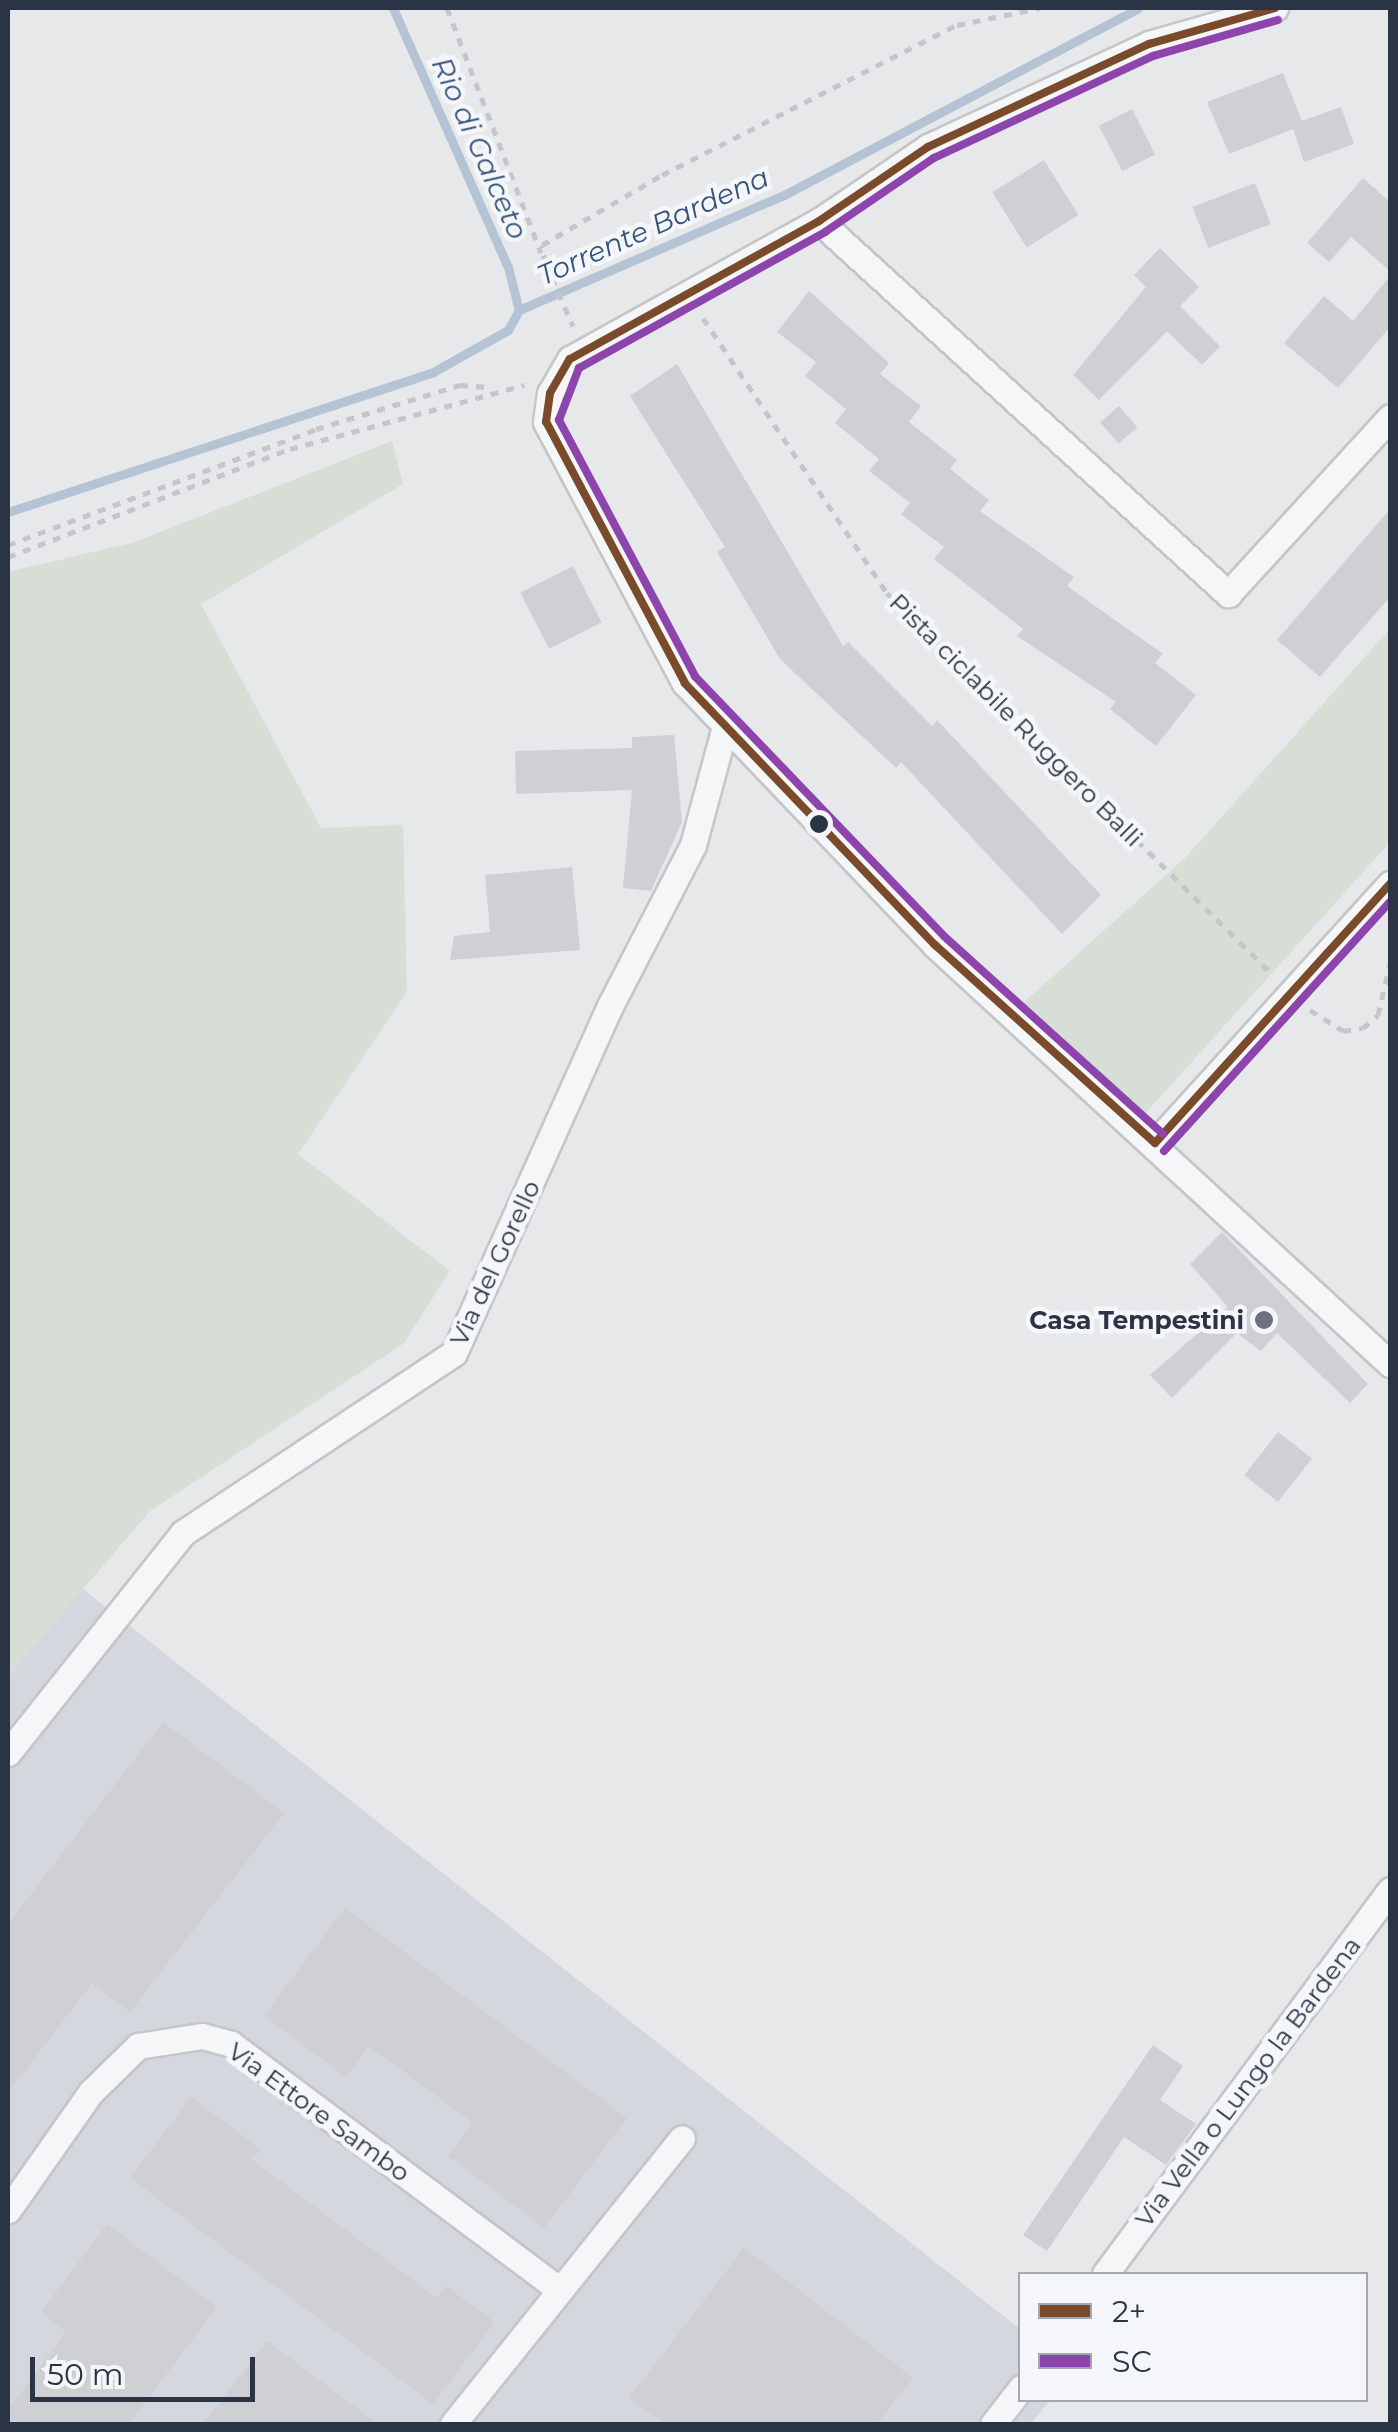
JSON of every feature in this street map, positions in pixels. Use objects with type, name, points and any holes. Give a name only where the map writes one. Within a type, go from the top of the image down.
[{"type":"street","points":[[1275,8],[1149,44],[928,146],[819,221],[685,290],[570,359],[550,393],[546,422],[685,683],[935,945],[1390,1364]]},
{"type":"street","points":[[819,221],[1228,594],[1390,417]]},
{"type":"street","name":"Via del Gorello","points":[[8,1753],[183,1533],[454,1353],[610,1006],[693,845],[725,726]]},
{"type":"street","points":[[1154,1143],[1390,884]]},
{"type":"street","name":"Via Vella o Lungo la Bardena","points":[[1106,2272],[1390,1890]]},
{"type":"street","name":"Via Ettore Sambo","points":[[8,2210],[91,2092],[138,2046],[202,2036],[231,2044],[558,2290]]},
{"type":"street","points":[[454,2424],[682,2138]]},
{"type":"street","points":[[993,2424],[1018,2391]]},
{"type":"path","points":[[448,8],[544,264],[576,334]]},
{"type":"path","points":[[544,264],[542,245],[662,175],[957,25],[1040,8]]},
{"type":"path","name":"Pista ciclabile Ruggero Balli","points":[[685,290],[887,592],[1292,993],[1325,1022],[1363,1028],[1378,1015],[1390,964]]},
{"type":"path","points":[[8,557],[290,449],[494,388],[529,384]]},
{"type":"path","points":[[8,545],[316,429],[460,385],[494,388]]},
{"type":"shaded area","points":[[392,441],[403,484],[201,604],[321,828],[403,825],[407,992],[298,1154],[450,1271],[403,1344],[150,1511],[8,1677],[8,572],[135,542]]},
{"type":"shaded area","points":[[1390,629],[1390,842],[1144,1115],[1022,1004],[1185,858]]},
{"type":"shaded area","points":[[83,1589],[1018,2327],[1018,2402],[1048,2402],[1031,2424],[8,2424],[8,1677]]},
{"type":"building","points":[[1283,73],[1302,121],[1341,107],[1354,144],[1304,162],[1293,129],[1229,154],[1207,102]]},
{"type":"building","points":[[1132,109],[1155,154],[1122,171],[1099,126]]},
{"type":"building","points":[[1044,160],[1078,215],[1027,247],[992,192]]},
{"type":"building","points":[[1363,178],[1390,202],[1390,271],[1351,237],[1329,262],[1307,243]]},
{"type":"building","points":[[1255,183],[1271,224],[1208,248],[1192,207]]},
{"type":"building","points":[[1160,248],[1199,287],[1180,306],[1220,346],[1202,365],[1167,331],[1099,400],[1073,375],[1146,287],[1134,275]]},
{"type":"building","points":[[1390,276],[1390,327],[1338,388],[1284,343],[1324,296],[1353,321]]},
{"type":"building","points":[[809,291],[889,363],[880,374],[921,406],[909,422],[957,460],[950,469],[989,500],[980,511],[1074,577],[1067,586],[1163,654],[1155,663],[1196,695],[1156,746],[1110,709],[1116,702],[1017,636],[1023,629],[934,559],[944,547],[901,514],[910,503],[869,471],[879,459],[835,423],[846,409],[805,376],[816,362],[777,332]]},
{"type":"building","points":[[677,364],[843,646],[848,642],[932,726],[937,720],[1101,895],[1062,934],[901,762],[896,768],[780,659],[717,552],[725,547],[630,396]]},
{"type":"building","points":[[1119,406],[1137,427],[1119,444],[1100,422]]},
{"type":"building","points":[[1390,509],[1390,597],[1320,677],[1277,640]]},
{"type":"building","points":[[573,566],[602,622],[549,649],[520,593]]},
{"type":"building","points":[[674,735],[682,822],[651,891],[623,888],[632,790],[516,794],[515,751],[632,748],[632,737]]},
{"type":"building","points":[[572,867],[580,950],[450,960],[454,936],[490,932],[485,875]]},
{"type":"building","name":"Casa Tempestini","points":[[1222,1232],[1368,1384],[1350,1403],[1277,1333],[1261,1351],[1237,1333],[1172,1398],[1150,1375],[1228,1307],[1190,1264]]},
{"type":"building","points":[[1278,1432],[1312,1458],[1278,1502],[1244,1475]]},
{"type":"building","points":[[163,1722],[284,1813],[130,2012],[92,1983],[8,2093],[8,1924]]},
{"type":"building","points":[[345,1908],[627,2118],[544,2228],[448,2156],[473,2123],[369,2046],[346,2077],[264,2016]]},
{"type":"building","points":[[1153,2045],[1183,2066],[1160,2100],[1196,2124],[1166,2165],[1124,2137],[1047,2251],[1023,2235]]},
{"type":"building","points":[[191,2097],[262,2150],[251,2159],[437,2298],[446,2286],[495,2322],[433,2404],[130,2178]]},
{"type":"building","points":[[107,2224],[217,2307],[129,2424],[8,2424],[8,2410],[66,2332],[41,2312]]},
{"type":"building","points":[[744,2248],[913,2378],[877,2424],[665,2424],[629,2398]]},
{"type":"building","points":[[267,2341],[378,2424],[203,2424]]},
{"type":"waterway","name":"Rio di Galceto","points":[[393,8],[508,267],[519,310]]},
{"type":"waterway","name":"Torrente Bardena","points":[[8,512],[433,372],[508,330],[519,310],[784,195],[1138,8]]},
{"type":"transit line","name":"2+","points":[[1155,1143],[935,945],[685,683],[546,422],[550,393],[570,359],[819,221],[928,147],[1149,44],[1275,8]]},
{"type":"transit line","name":"SC","points":[[1163,1134],[944,936],[695,676],[559,420],[579,368],[825,232],[934,158],[1153,56],[1278,20]]},
{"type":"transit line","name":"2+","points":[[1155,1143],[1390,884]]},
{"type":"transit line","name":"SC","points":[[1164,1151],[1390,902]]},
{"type":"place","name":"Casa Tempestini","points":[[1264,1320]]}]
